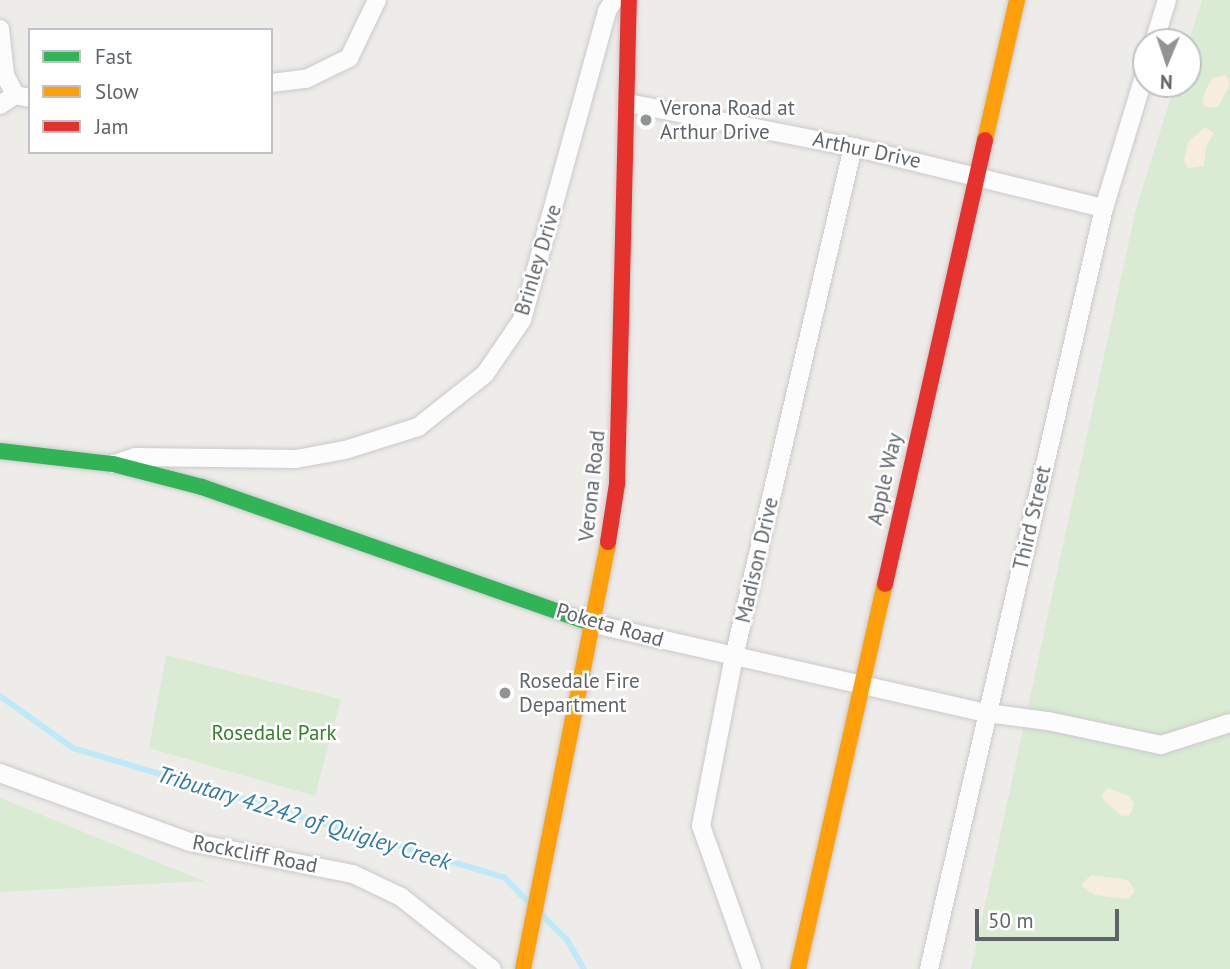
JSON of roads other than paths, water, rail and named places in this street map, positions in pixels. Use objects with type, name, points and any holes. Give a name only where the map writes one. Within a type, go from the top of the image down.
[{"type":"street","points":[[273,83],[306,79],[349,58],[377,0]]},
{"type":"street","name":"Brinley Drive","points":[[113,464],[135,457],[296,459],[345,450],[418,427],[485,374],[523,320],[607,11],[614,0]]},
{"type":"street","name":"Verona Road","points":[[523,969],[594,624],[617,484],[629,0]]},
{"type":"street","name":"Apple Way","points":[[798,969],[859,685],[1017,0]]},
{"type":"street","points":[[1158,28],[1167,0]]},
{"type":"street","points":[[0,29],[5,75],[15,99]]},
{"type":"street","name":"Third Street","points":[[929,969],[1104,208],[1137,98]]},
{"type":"street","name":"Arthur Drive","points":[[628,103],[979,174],[1104,208]]},
{"type":"street","name":"Madison Drive","points":[[752,969],[701,826],[734,657],[853,147]]},
{"type":"street","name":"Poketa Road","points":[[0,451],[113,464],[202,487],[594,624],[859,685],[987,713],[1048,721],[1161,745],[1230,723]]},
{"type":"street","name":"Rockcliff Road","points":[[0,773],[190,842],[353,874],[401,897],[492,969]]},
{"type":"waterway","name":"Tributary 42242 of Quigley Creek","points":[[0,696],[73,748],[505,878],[529,903]]},
{"type":"waterway","name":"Tributary 42242 of Quigley Creek","points":[[542,915],[567,940],[584,969]]},
{"type":"place","name":"Verona Road at Arthur Drive","points":[[646,120]]},
{"type":"place","name":"Rosedale Fire Department","points":[[505,693]]},
{"type":"park label","name":"Rosedale Park","points":[[274,733]]}]
